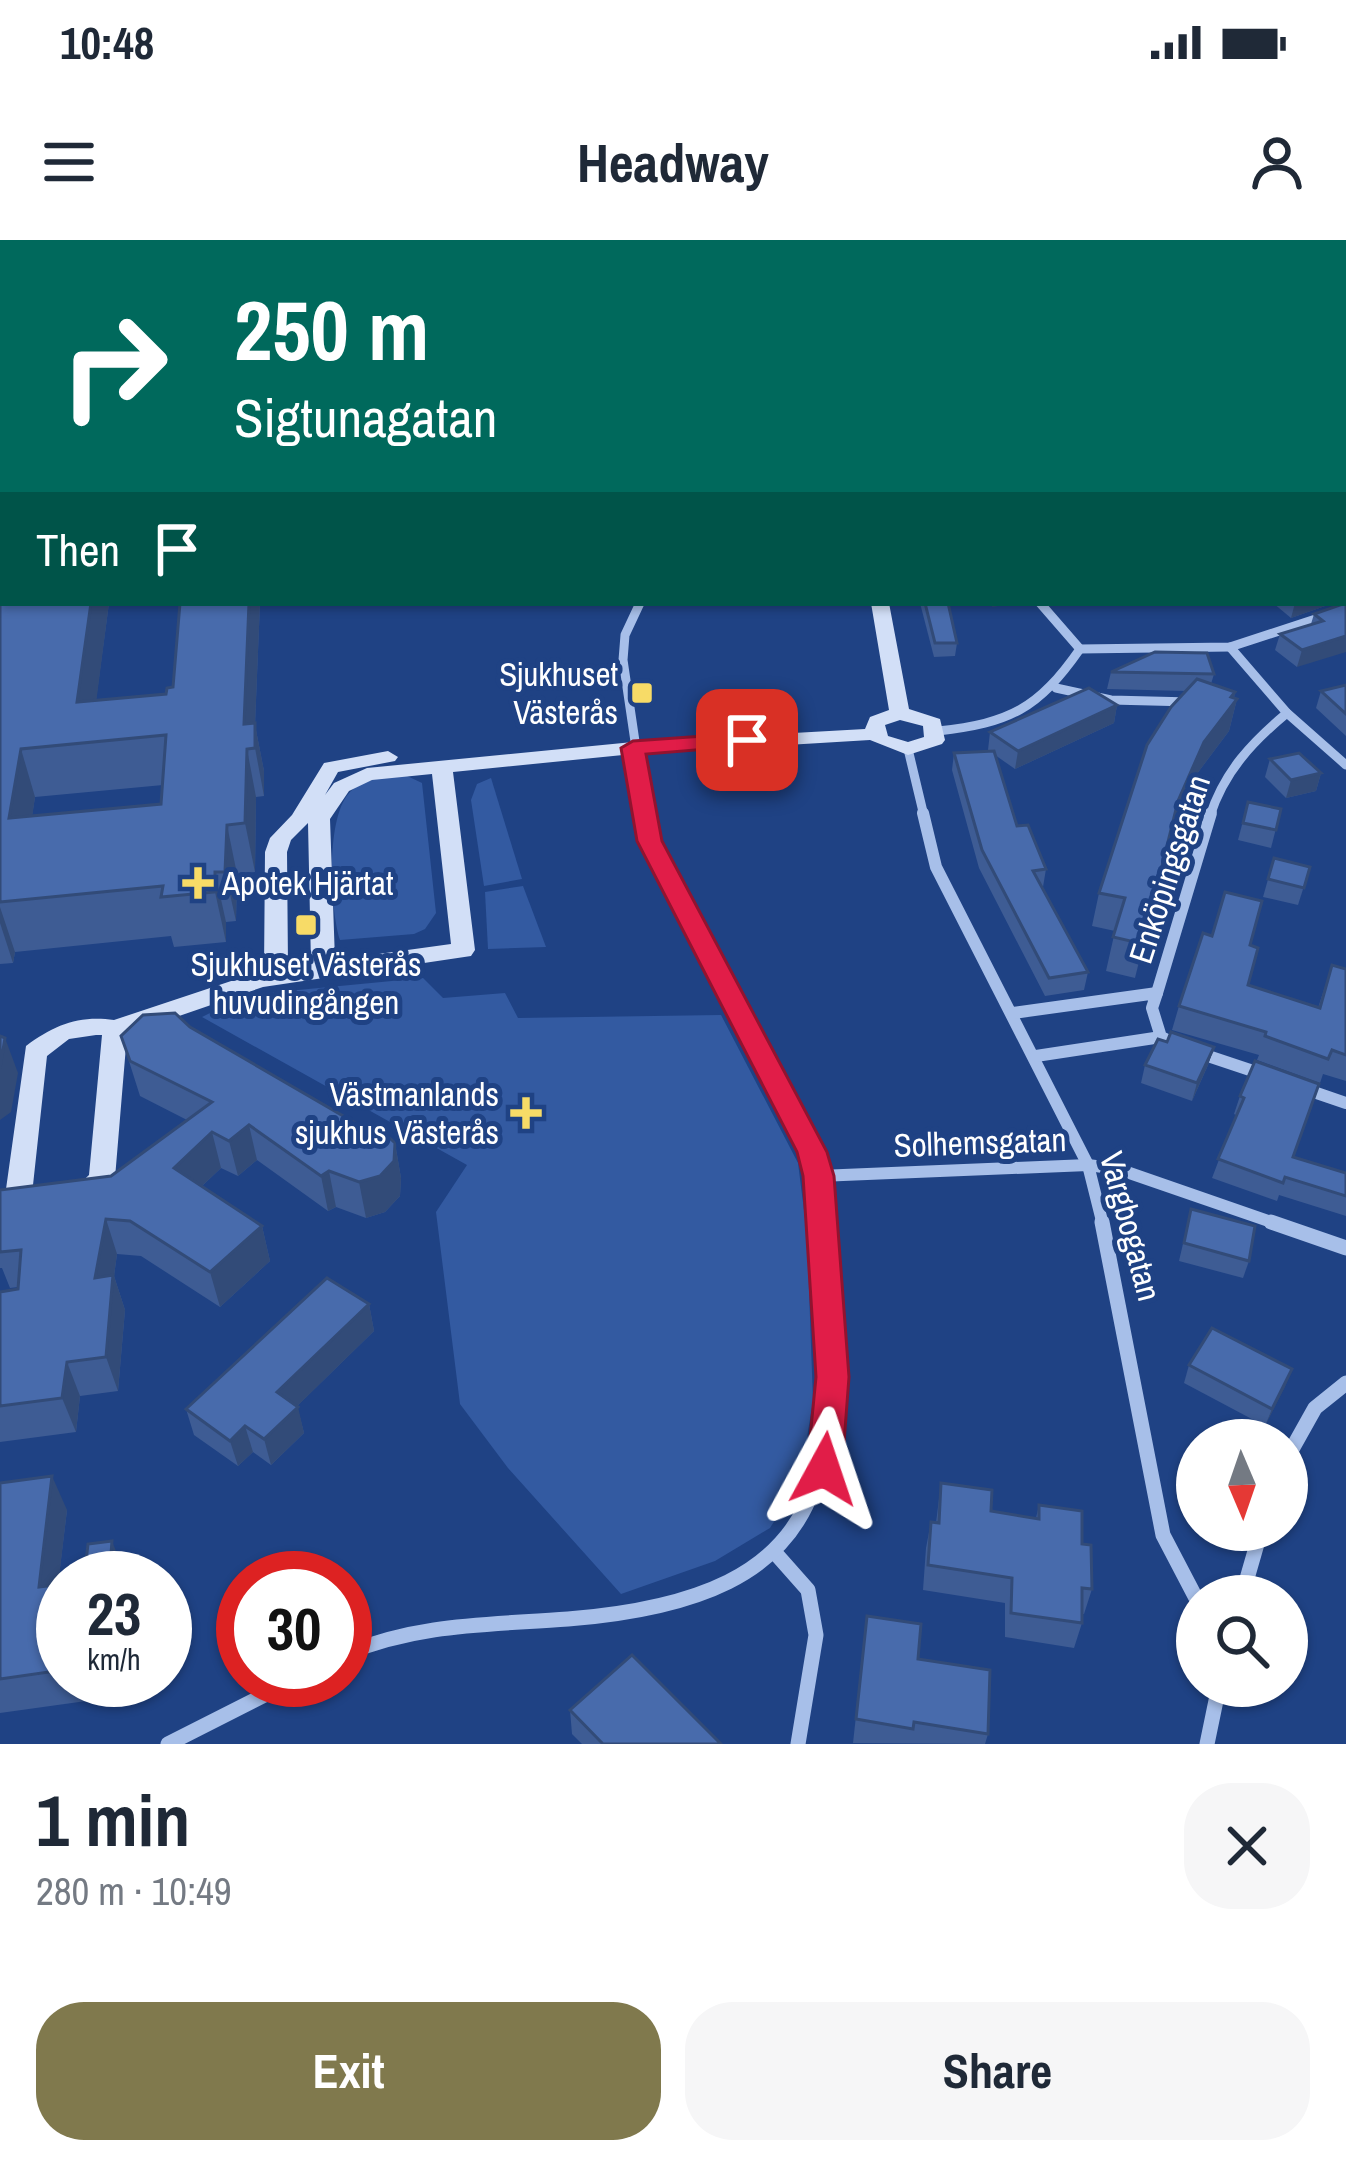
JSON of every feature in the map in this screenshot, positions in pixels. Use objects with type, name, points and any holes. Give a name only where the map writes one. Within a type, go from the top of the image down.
[{"type":"street","points":[[372,1642],[440,1624],[638,1615],[685,1605],[777,1555],[801,1526],[824,1469],[832,1377],[818,1176],[812,1152],[650,841],[623,660],[625,635],[639,606]]},
{"type":"street","points":[[881,606],[901,713]]},
{"type":"street","points":[[1043,606],[1080,649],[1230,647],[1346,609]]},
{"type":"street","points":[[1230,647],[1287,713],[1346,765]]},
{"type":"street","points":[[938,731],[1024,712],[1056,688],[1080,649]]},
{"type":"street","points":[[1056,688],[1112,700],[1200,702]]},
{"type":"street","points":[[875,734],[877,722],[901,713],[923,717],[938,731]]},
{"type":"street","name":"Enköpingsgatan","points":[[1157,993],[1218,790],[1251,743],[1287,713]]},
{"type":"street","points":[[323,968],[319,819],[341,787],[367,774],[633,748],[875,734],[885,743],[908,749],[935,740],[938,731]]},
{"type":"street","name":"Vargbogatan","points":[[908,749],[936,868],[1088,1165],[1120,1297],[1163,1535],[1184,1575]]},
{"type":"street","points":[[276,976],[276,852],[281,838],[309,805],[319,779],[331,767],[351,760],[415,757],[442,767]]},
{"type":"street","points":[[115,1029],[102,1178],[74,1201],[35,1202],[19,1190],[35,1052],[62,1033],[87,1026],[115,1029],[276,976],[463,950],[442,767]]},
{"type":"street","points":[[1013,1012],[1157,993],[1153,1008],[1161,1036]]},
{"type":"street","points":[[1036,1056],[1161,1036],[1346,1102]]},
{"type":"street","name":"Solhemsgatan","points":[[818,1176],[1088,1165],[1139,1176],[1346,1248]]},
{"type":"street","points":[[1308,1420],[1315,1408],[1346,1383]]},
{"type":"street","points":[[777,1555],[808,1590],[816,1635],[798,1744]]},
{"type":"street","points":[[168,1744],[241,1707]]},
{"type":"street","points":[[1207,1744],[1215,1707]]},
{"type":"shaded area","points":[[405,775],[422,783],[436,913],[425,929],[414,934],[340,940],[332,863],[343,803],[363,783]]},
{"type":"shaded area","points":[[491,778],[522,879],[484,886],[471,800],[477,784]]},
{"type":"shaded area","points":[[523,886],[546,947],[488,949],[485,892]]},
{"type":"shaded area","points":[[423,978],[443,998],[505,993],[518,1018],[721,1015],[798,1163],[807,1234],[813,1401],[800,1480],[770,1528],[715,1561],[621,1594],[508,1468],[460,1404],[436,1212],[467,1165],[202,1017],[246,995]]},
{"type":"building","points":[[0,606],[91,606],[77,702],[166,694],[173,687],[180,606],[249,606],[244,724],[255,723],[255,748],[247,749],[245,823],[227,825],[225,872],[215,872],[215,892],[161,897],[163,886],[0,902]],"holes":[[[166,735],[161,804],[9,818],[21,749]]]},
{"type":"building","points":[[926,606],[949,606],[957,643],[935,643]]},
{"type":"building","points":[[1346,606],[1346,636],[1302,650],[1280,634],[1323,621],[1314,614]]},
{"type":"building","points":[[1155,652],[1207,653],[1214,674],[1111,672]]},
{"type":"building","points":[[1197,679],[1235,692],[1231,697],[1237,699],[1204,742],[1178,801],[1143,944],[1113,937],[1125,898],[1099,893],[1147,745],[1171,707]]},
{"type":"building","points":[[1346,685],[1346,714],[1321,691]]},
{"type":"building","points":[[1089,688],[1117,705],[1018,751],[990,732]]},
{"type":"building","points":[[994,751],[1017,826],[1028,825],[1046,869],[1033,871],[1088,972],[1049,978],[982,850],[954,753]]},
{"type":"building","points":[[1299,753],[1321,773],[1291,780],[1270,759]]},
{"type":"building","points":[[1248,802],[1281,809],[1276,830],[1243,823]]},
{"type":"building","points":[[1274,858],[1310,867],[1304,888],[1268,879]]},
{"type":"building","points":[[1225,892],[1262,901],[1250,945],[1258,948],[1248,985],[1320,1008],[1332,965],[1346,969],[1346,1055],[1332,1050],[1328,1059],[1265,1036],[1266,1032],[1179,1006],[1203,933],[1212,936]]},
{"type":"building","points":[[175,1013],[190,1027],[364,1128],[382,1131],[395,1143],[394,1161],[380,1176],[359,1182],[329,1171],[321,1176],[249,1125],[229,1141],[212,1132],[174,1168],[262,1226],[210,1272],[130,1221],[106,1219],[95,1278],[113,1275],[106,1357],[67,1362],[62,1398],[0,1406],[0,1292],[18,1289],[21,1250],[0,1252],[0,1190],[111,1176],[212,1102],[130,1061],[121,1036],[143,1015]]},
{"type":"building","points":[[1171,1032],[1214,1047],[1197,1083],[1145,1065],[1158,1039],[1167,1042]]},
{"type":"building","points":[[1255,1061],[1319,1084],[1293,1157],[1346,1173],[1346,1196],[1285,1177],[1283,1183],[1218,1159]]},
{"type":"building","points":[[1191,1209],[1255,1226],[1249,1261],[1184,1243]]},
{"type":"building","points":[[327,1278],[369,1304],[277,1392],[298,1407],[264,1439],[245,1426],[230,1441],[186,1409]]},
{"type":"building","points":[[1212,1328],[1292,1369],[1272,1409],[1189,1365]]},
{"type":"building","points":[[52,1476],[43,1551],[36,1551],[36,1674],[0,1679],[0,1483]]},
{"type":"building","points":[[941,1483],[992,1490],[991,1511],[1039,1519],[1039,1505],[1082,1511],[1082,1544],[1091,1545],[1092,1589],[1082,1588],[1082,1623],[1011,1613],[1012,1578],[928,1565],[931,1522],[939,1523]]},
{"type":"building","points":[[112,1541],[111,1551],[87,1551],[88,1544]]},
{"type":"building","points":[[867,1616],[921,1624],[918,1659],[990,1670],[988,1734],[856,1719]]},
{"type":"building","points":[[632,1655],[721,1744],[603,1744],[570,1710]]},
{"type":"place","name":"Sjukhuset Västerås","points":[[642,693]]},
{"type":"place","name":"Apotek Hjärtat","points":[[198,883]]},
{"type":"place","name":"Sjukhuset Västerås huvudingången","points":[[306,925]]},
{"type":"place","name":"Västmanlands sjukhus Västerås","points":[[526,1113]]},
{"type":"route","points":[[747,740],[633,748],[650,841],[812,1152],[818,1176],[832,1377],[824,1469]]}]
